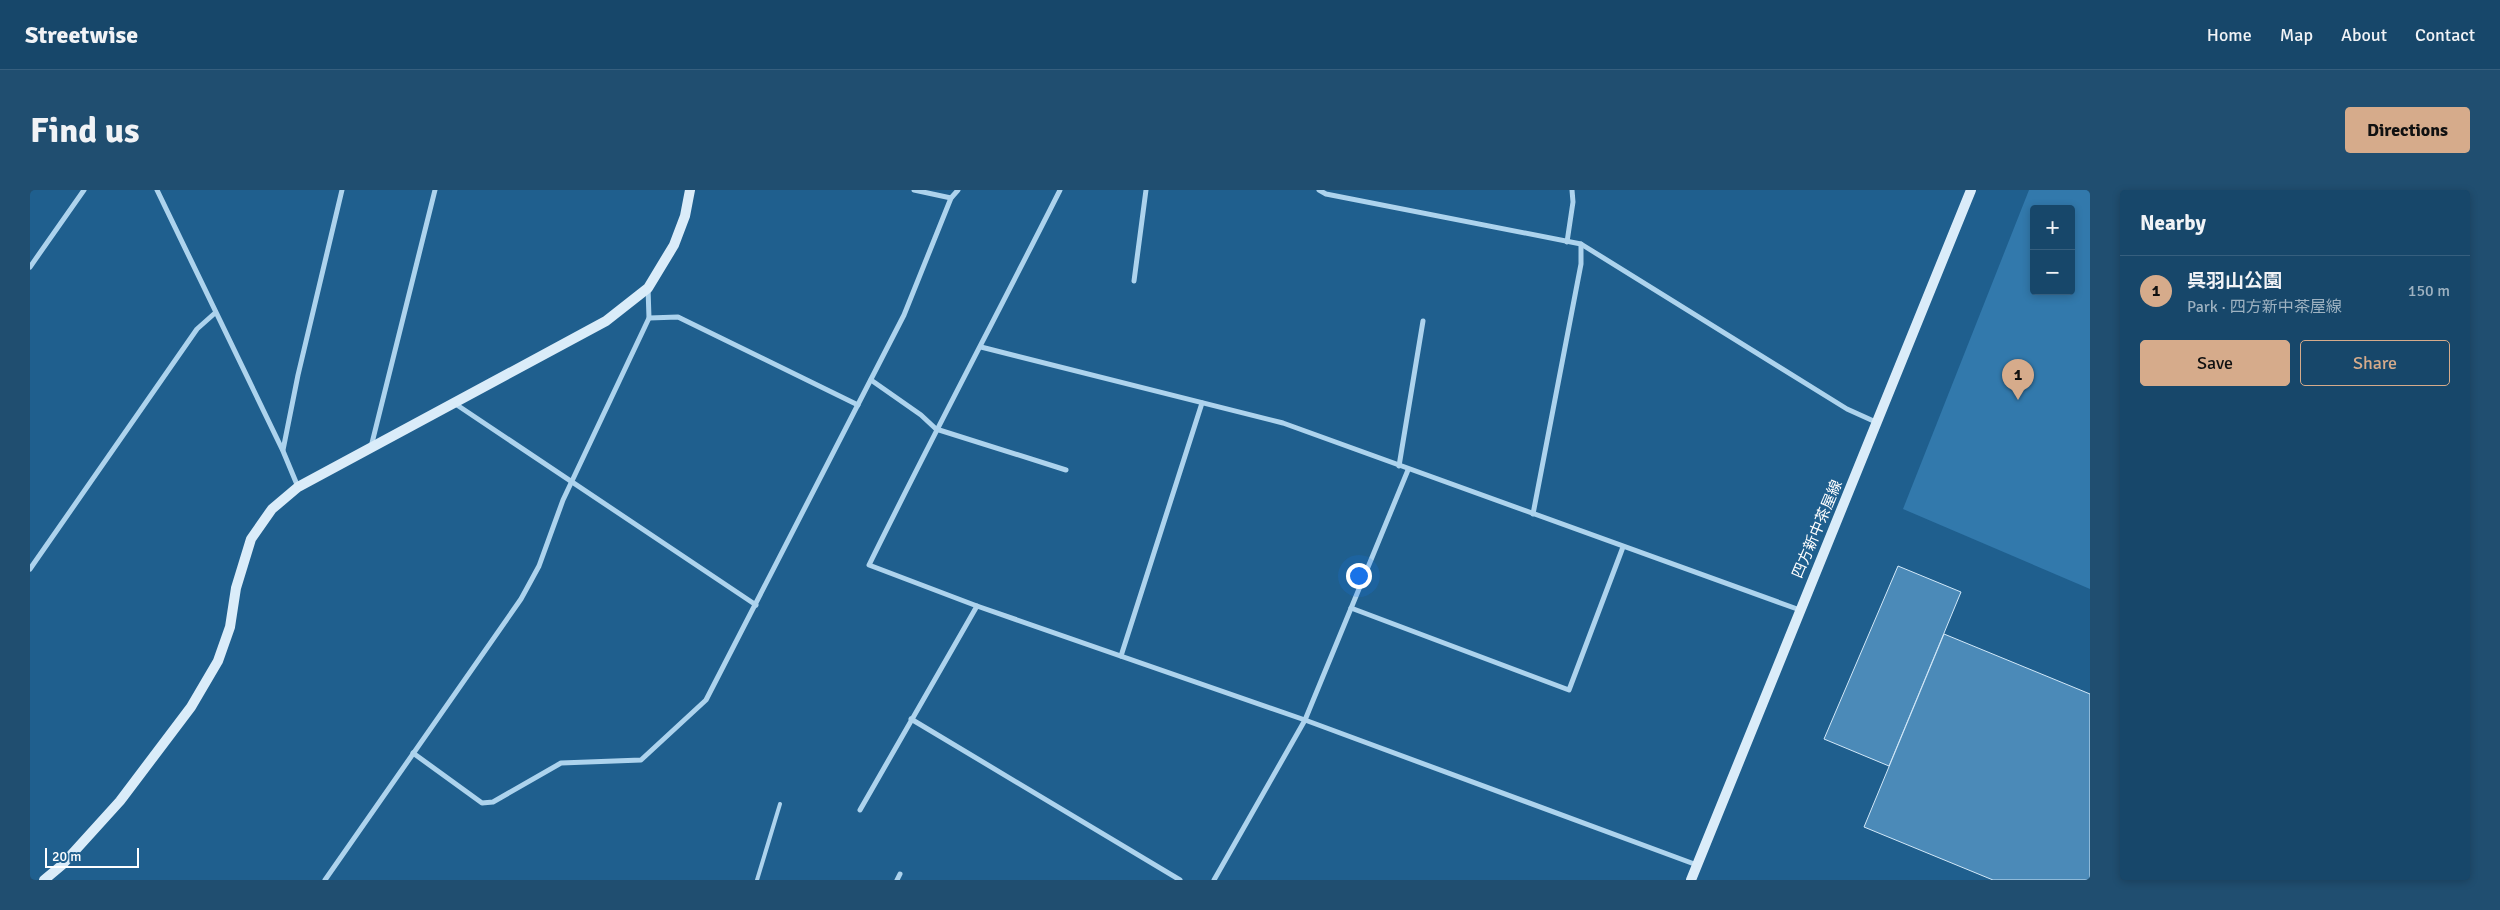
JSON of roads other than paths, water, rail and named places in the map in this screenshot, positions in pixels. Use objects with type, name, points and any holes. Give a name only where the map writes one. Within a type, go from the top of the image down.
[{"type":"street","points":[[30,267],[84,190]]},
{"type":"street","points":[[157,190],[283,451],[298,487]]},
{"type":"street","points":[[283,451],[298,375],[342,190]]},
{"type":"street","points":[[371,448],[435,190]]},
{"type":"street","points":[[44,880],[62,865],[120,801],[191,707],[221,653],[230,627],[236,588],[251,539],[272,509],[298,487],[606,321],[648,288],[674,245],[685,216],[690,190]]},
{"type":"street","points":[[914,190],[951,198]]},
{"type":"street","points":[[413,753],[482,803],[493,802],[561,763],[641,760],[706,700],[904,314],[951,198],[958,190]]},
{"type":"street","points":[[1060,190],[981,347],[936,429],[869,565],[977,606],[1305,720],[1697,866]]},
{"type":"street","points":[[1134,281],[1146,190]]},
{"type":"street","points":[[1319,190],[1326,194],[1581,244],[1846,408],[1878,422]]},
{"type":"street","points":[[1567,242],[1573,202],[1572,190]]},
{"type":"street","name":"四方新中茶屋線","points":[[1691,880],[1971,190]]},
{"type":"street","points":[[1533,514],[1581,264],[1581,244]]},
{"type":"street","points":[[325,880],[521,599],[539,566],[563,500],[649,318],[648,288]]},
{"type":"street","points":[[30,569],[197,329],[215,313]]},
{"type":"street","points":[[649,318],[678,317],[858,405]]},
{"type":"street","points":[[1399,466],[1424,321]]},
{"type":"street","points":[[981,347],[1283,423],[1408,470],[1800,610]]},
{"type":"street","points":[[871,380],[921,415],[936,429],[1066,470]]},
{"type":"street","points":[[454,402],[756,605]]},
{"type":"street","points":[[1121,656],[1202,403]]},
{"type":"street","points":[[1214,880],[1305,720],[1408,470]]},
{"type":"street","points":[[1351,608],[1568,690],[1623,547]]},
{"type":"street","points":[[860,810],[911,718],[977,606]]},
{"type":"street","points":[[911,718],[1180,880]]},
{"type":"street","points":[[897,880],[900,874]]},
{"type":"lane","points":[[757,880],[780,804]]},
{"type":"place","name":"呉羽山公園","points":[[2018,400]]}]
